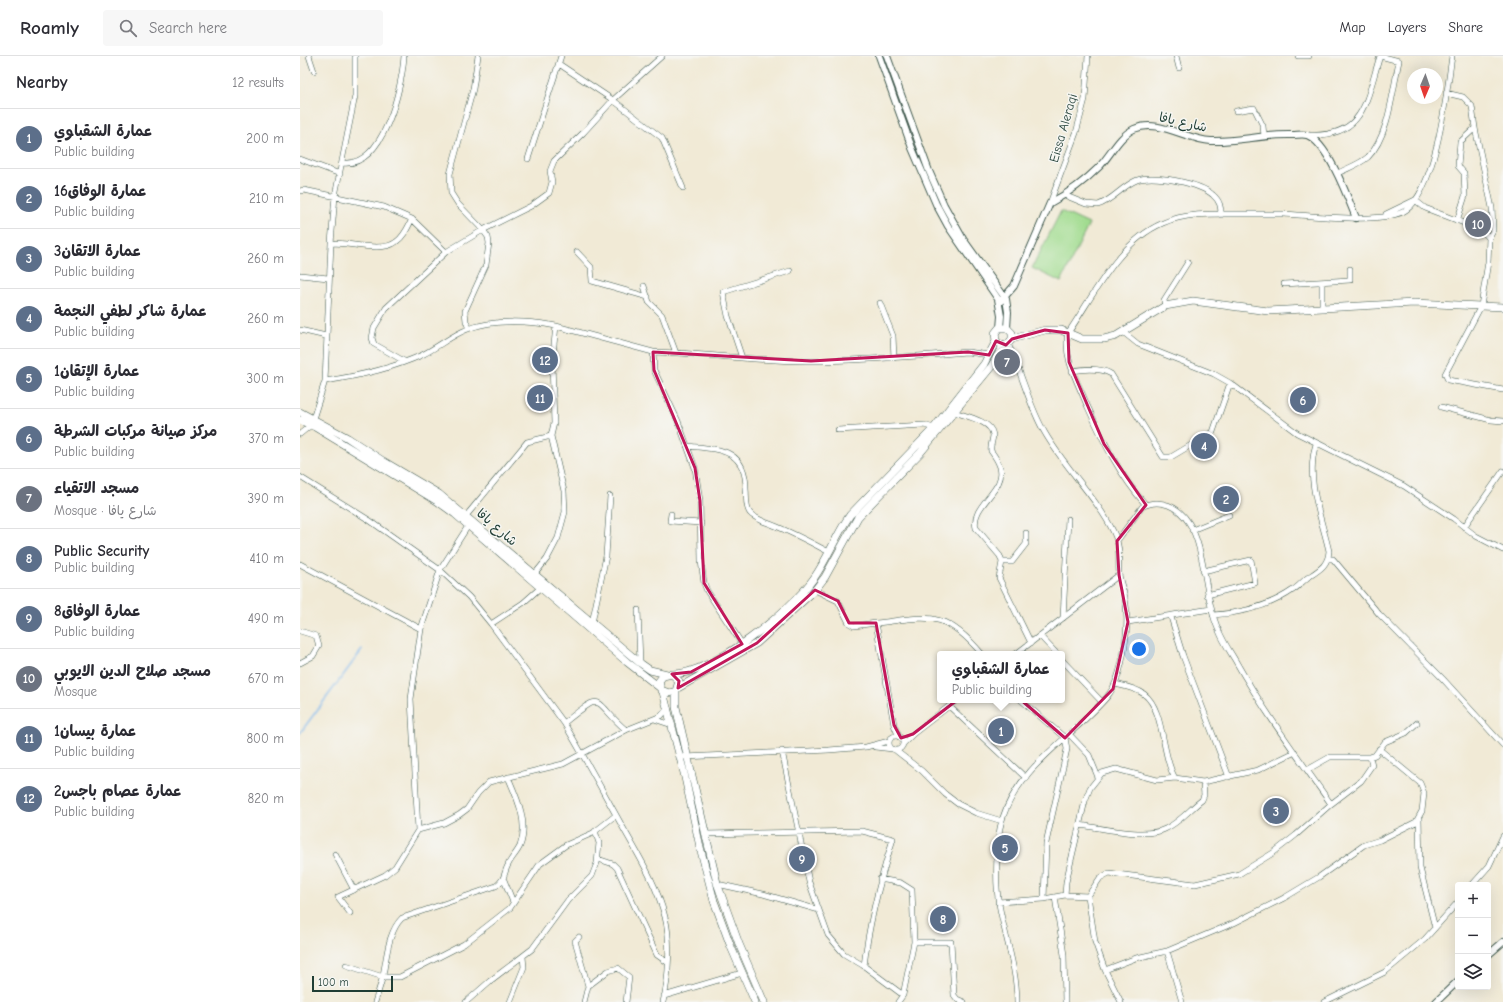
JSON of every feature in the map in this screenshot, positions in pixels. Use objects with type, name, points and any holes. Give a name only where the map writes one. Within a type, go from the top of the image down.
[{"type":"main road","points":[[764,1002],[739,944],[717,884],[684,757],[673,726],[668,706],[661,690],[660,678],[669,674],[691,672],[742,644],[769,623],[805,590],[821,568],[839,531],[850,515],[934,428],[984,364],[996,341],[995,333],[1006,329],[1030,333],[1054,330],[1068,333],[1082,339],[1104,339],[1123,332],[1165,306],[1193,301],[1268,311],[1414,303],[1503,307]]},
{"type":"main road","points":[[1006,329],[1008,343]]},
{"type":"main road","points":[[661,690],[670,694],[757,643],[815,590],[825,577],[858,517],[922,452],[991,367],[1008,343],[1030,333]]},
{"type":"main road","points":[[996,341],[1008,343]]},
{"type":"main road","name":"شارع يافا","points":[[300,412],[312,422],[437,501],[661,690]]},
{"type":"main road","name":"شارع يافا","points":[[300,420],[312,422],[439,494],[640,663],[650,670],[669,674]]},
{"type":"main road","points":[[669,674],[677,678],[676,707],[684,757],[709,883],[742,973],[755,1002]]},
{"type":"street","points":[[309,56],[314,71]]},
{"type":"street","points":[[300,434],[312,422],[325,381],[328,278],[335,196],[355,96],[355,56]]},
{"type":"street","points":[[342,163],[362,159],[368,154],[377,141],[391,115],[399,92],[404,56]]},
{"type":"street","points":[[469,329],[464,311],[486,265],[488,256],[488,237],[484,230],[458,204],[450,186],[450,174],[473,89],[478,56]]},
{"type":"street","points":[[528,159],[561,56]]},
{"type":"street","points":[[404,361],[374,344],[372,338],[374,328],[386,308],[446,252],[484,230],[531,206],[549,193],[552,182],[550,171],[554,161],[613,100],[662,56]]},
{"type":"street","points":[[879,56],[912,148],[936,204],[948,226],[993,290],[999,302],[1001,316],[1006,329]]},
{"type":"street","points":[[887,56],[929,171],[944,205],[964,239],[1005,297],[1008,304],[1006,329]]},
{"type":"street","name":"Eissa Aleraqi","points":[[1050,203],[1076,133],[1085,99],[1088,56]]},
{"type":"street","points":[[1176,56],[1179,68]]},
{"type":"street","points":[[1298,56],[1309,56]]},
{"type":"street","points":[[1307,135],[1333,134],[1355,120],[1363,110],[1380,56],[1399,58],[1383,136],[1374,151],[1366,158],[1338,173]]},
{"type":"street","points":[[1146,505],[1125,478],[1104,444],[1072,371],[1067,349],[1068,333],[1112,267],[1140,236],[1162,223],[1174,219],[1192,216],[1282,214],[1356,218],[1382,216],[1416,200],[1429,171],[1439,135],[1452,56]]},
{"type":"street","points":[[559,64],[613,100],[662,138],[683,188]]},
{"type":"street","points":[[1446,93],[1463,98],[1472,106],[1475,128],[1492,208],[1493,230],[1488,238],[1488,256],[1481,306],[1445,374],[1448,380],[1503,390]]},
{"type":"street","points":[[1236,111],[1254,108],[1262,126],[1264,136]]},
{"type":"street","name":"شارع يافا","points":[[1050,203],[1064,195],[1099,168],[1128,133],[1142,126],[1168,130],[1209,141],[1232,141],[1264,136],[1307,135]]},
{"type":"street","points":[[1457,221],[1465,196],[1464,173],[1458,166],[1460,142],[1475,128]]},
{"type":"street","points":[[1307,135],[1315,140],[1338,173],[1356,218]]},
{"type":"street","points":[[300,159],[340,174]]},
{"type":"street","points":[[1064,195],[1086,204],[1098,206],[1130,183],[1144,178],[1153,177],[1207,190],[1219,201],[1221,215]]},
{"type":"street","points":[[300,191],[304,190],[384,207],[412,219],[446,252]]},
{"type":"street","points":[[1416,200],[1425,208],[1482,230],[1488,238]]},
{"type":"street","points":[[999,302],[1014,286],[1050,203]]},
{"type":"street","points":[[331,243],[384,247],[395,243],[402,236],[412,219]]},
{"type":"street","points":[[577,252],[591,267],[592,281],[648,297]]},
{"type":"street","points":[[1165,306],[1164,300],[1188,262]]},
{"type":"street","points":[[1284,284],[1350,280],[1350,269]]},
{"type":"street","points":[[742,358],[723,292],[790,271]]},
{"type":"street","points":[[300,275],[328,278]]},
{"type":"street","points":[[1322,282],[1322,308]]},
{"type":"street","points":[[644,286],[649,302],[662,315],[676,353]]},
{"type":"street","points":[[880,303],[893,336],[894,358]]},
{"type":"street","points":[[325,381],[374,373],[423,354],[469,329],[505,322],[538,322],[653,352],[811,361],[894,358],[968,352],[989,355]]},
{"type":"street","points":[[534,575],[547,559],[558,538],[565,512],[564,491],[551,436],[554,424],[552,363],[556,326]]},
{"type":"street","points":[[300,330],[326,336]]},
{"type":"street","points":[[1123,332],[1138,344],[1214,374],[1230,383],[1297,433],[1316,444],[1357,462],[1404,486],[1476,536],[1503,550]]},
{"type":"street","points":[[1008,343],[1044,431],[1064,463],[1106,519],[1117,541],[1119,575],[1125,597],[1128,622],[1115,684],[1102,702],[1045,755],[1026,778],[1010,800],[1002,821],[997,854],[998,902],[1014,971],[1017,1002]]},
{"type":"street","points":[[653,352],[654,370],[678,421],[695,468],[701,523],[701,561],[704,583],[707,591],[742,644]]},
{"type":"street","points":[[1072,371],[1092,369],[1105,371],[1111,374],[1163,457],[1171,457],[1213,432],[1230,383]]},
{"type":"street","points":[[1441,407],[1491,420],[1503,421]]},
{"type":"street","points":[[954,412],[984,423],[992,430],[993,436],[991,451],[1000,466],[1001,472],[993,491],[977,514],[974,523],[976,528],[1000,556],[1002,562],[999,578],[1031,643]]},
{"type":"street","points":[[838,430],[924,425],[934,428]]},
{"type":"street","points":[[466,516],[527,442],[551,436]]},
{"type":"street","points":[[1213,615],[1242,612],[1274,600],[1292,591],[1324,566],[1328,559],[1328,550],[1312,479],[1313,454],[1316,444]]},
{"type":"street","points":[[686,446],[720,450],[735,456],[746,477],[746,503],[750,513],[759,520],[794,533],[829,552]]},
{"type":"street","points":[[1464,527],[1503,471]]},
{"type":"street","points":[[300,477],[369,520],[440,570],[469,597],[491,624],[564,723],[616,815],[645,869],[661,903],[668,935],[664,999],[742,973]]},
{"type":"street","points":[[592,623],[606,556],[610,496]]},
{"type":"street","points":[[1117,541],[1142,507],[1146,505],[1162,503],[1175,508],[1189,524],[1192,530],[1203,571],[1207,595],[1218,631],[1255,695],[1331,804]]},
{"type":"street","points":[[671,514],[670,521],[701,523]]},
{"type":"street","points":[[1192,530],[1229,515]]},
{"type":"street","points":[[1063,618],[1068,519]]},
{"type":"street","points":[[350,913],[338,897],[385,875],[395,867],[418,830],[411,698],[421,628],[440,570],[468,526]]},
{"type":"street","points":[[1002,562],[1012,562],[1026,544],[1026,533]]},
{"type":"street","points":[[1328,559],[1333,559],[1379,614],[1443,679],[1503,745]]},
{"type":"street","points":[[1203,571],[1251,560],[1255,583],[1207,595]]},
{"type":"street","points":[[300,564],[421,628]]},
{"type":"street","points":[[1020,651],[1119,575]]},
{"type":"street","points":[[491,624],[523,603],[540,588]]},
{"type":"street","points":[[815,590],[838,601],[849,623],[854,626],[916,619],[935,619],[947,622],[969,638],[980,651]]},
{"type":"street","points":[[1128,622],[1171,617],[1212,609]]},
{"type":"street","points":[[638,610],[640,663]]},
{"type":"street","points":[[1171,617],[1183,656],[1229,777]]},
{"type":"street","points":[[876,623],[894,725],[909,761]]},
{"type":"street","points":[[300,631],[316,636],[319,646],[313,656],[300,663]]},
{"type":"street","points":[[1040,636],[1054,651]]},
{"type":"street","points":[[1065,663],[1102,702]]},
{"type":"street","points":[[1115,684],[1143,693],[1151,703],[1156,711],[1166,758],[1175,778]]},
{"type":"street","points":[[564,723],[590,702],[596,701],[603,705],[626,730]]},
{"type":"street","points":[[868,746],[894,750],[900,749],[913,734],[953,703]]},
{"type":"street","points":[[1025,703],[1089,755],[1098,777]]},
{"type":"street","points":[[418,830],[444,822],[459,815],[467,809],[478,793],[489,782],[563,764],[626,730],[654,719],[665,712],[668,706]]},
{"type":"street","points":[[949,706],[1026,778]]},
{"type":"street","points":[[654,719],[673,726]]},
{"type":"street","points":[[1307,770],[1330,757],[1370,757],[1375,755],[1379,749],[1392,738],[1406,733],[1417,723]]},
{"type":"street","points":[[894,725],[890,740],[890,746],[894,750],[922,771],[945,794],[958,804],[976,813],[1002,821]]},
{"type":"street","points":[[684,757],[868,746],[890,740],[894,736],[900,737],[913,734]]},
{"type":"street","points":[[1044,899],[1046,843],[1068,749],[1067,736]]},
{"type":"street","points":[[1379,749],[1420,783],[1424,789],[1420,818],[1420,868],[1435,928]]},
{"type":"street","points":[[782,751],[809,882],[828,935],[844,954],[864,966],[903,995]]},
{"type":"street","points":[[1065,895],[1079,825],[1088,794],[1098,777],[1108,771],[1116,770],[1157,780],[1175,778],[1203,782],[1258,770],[1295,752]]},
{"type":"street","points":[[1121,1002],[1105,970],[1095,942],[1088,896],[1100,878],[1109,873],[1195,884],[1239,874],[1273,853],[1361,781],[1372,765],[1370,757]]},
{"type":"street","points":[[375,1002],[383,977],[391,935],[397,923],[402,918],[496,886],[504,880],[508,865],[520,847],[522,837],[522,816],[508,777]]},
{"type":"street","points":[[1079,825],[1141,833],[1156,832],[1166,829],[1202,800],[1204,794],[1203,782]]},
{"type":"street","points":[[346,965],[383,977],[400,977],[464,944],[491,925],[510,908],[540,864],[566,845],[595,831],[616,815]]},
{"type":"street","points":[[1105,970],[1136,958],[1166,951],[1234,923],[1284,898],[1320,877],[1364,845],[1380,840],[1420,818]]},
{"type":"street","points":[[466,1002],[490,981],[523,957],[540,939],[568,900],[592,876],[598,859],[598,843],[595,831]]},
{"type":"street","points":[[705,834],[799,834],[862,831],[893,839],[880,879],[868,936],[864,966]]},
{"type":"street","points":[[1475,882],[1489,866],[1503,836]]},
{"type":"street","points":[[335,854],[354,890]]},
{"type":"street","points":[[598,859],[613,864],[617,868],[658,955],[667,962]]},
{"type":"street","points":[[880,879],[901,883],[908,886],[912,890],[914,942],[903,995],[898,1002]]},
{"type":"street","points":[[504,880],[514,902]]},
{"type":"street","points":[[717,884],[763,894],[819,910]]},
{"type":"street","points":[[998,902],[1044,899],[1065,895],[1088,896]]},
{"type":"street","points":[[1055,897],[1064,955],[1065,1002]]},
{"type":"street","points":[[1324,1002],[1385,972],[1425,939],[1455,905]]},
{"type":"street","points":[[579,937],[575,941],[588,986],[584,1002]]},
{"type":"street","points":[[914,942],[951,942],[954,994],[956,999],[964,1002]]},
{"type":"street","points":[[1489,954],[1503,942]]},
{"type":"street","points":[[1166,951],[1182,1002]]},
{"type":"street","points":[[510,1002],[524,967],[523,957]]},
{"type":"street","points":[[588,986],[608,971],[618,968],[629,978],[626,1002]]},
{"type":"street","points":[[1436,1002],[1455,984]]},
{"type":"highlighted area","points":[[1045,330],[1068,333],[1069,362],[1104,444],[1146,505],[1117,541],[1119,575],[1128,622],[1113,689],[1065,738],[1020,699],[996,670],[913,734],[901,738],[894,725],[876,623],[849,623],[838,601],[815,590],[757,643],[678,688],[679,681],[672,674],[691,672],[742,644],[704,583],[700,501],[695,468],[654,370],[653,352],[811,361],[968,352],[989,355],[996,341],[1006,345],[1012,339]]},
{"type":"green space","points":[[1061,211],[1089,224],[1061,282],[1032,268]]},
{"type":"waterway","points":[[300,733],[362,650]]},
{"type":"place","name":"مسجد صلاح الدين الايوبي","points":[[1478,224]]},
{"type":"place","name":"عمارة عصام باجس2","points":[[545,360]]},
{"type":"place","name":"مسجد الاتقياء","points":[[1007,362]]},
{"type":"place","name":"عمارة بيسان1","points":[[540,398]]},
{"type":"place","name":"مركز صيانة مركبات الشرطة","points":[[1303,400]]},
{"type":"place","name":"عمارة شاكر لطفي النجمة","points":[[1204,446]]},
{"type":"place","name":"عمارة الوفاق16","points":[[1226,499]]},
{"type":"place","name":"عمارة الشقباوي","points":[[1001,731]]},
{"type":"place","name":"عمارة الاتقان3","points":[[1276,811]]},
{"type":"place","name":"عمارة الإتقان1","points":[[1005,848]]},
{"type":"place","name":"عمارة الوفاق8","points":[[802,859]]},
{"type":"place","name":"Public Security","points":[[943,919]]}]
